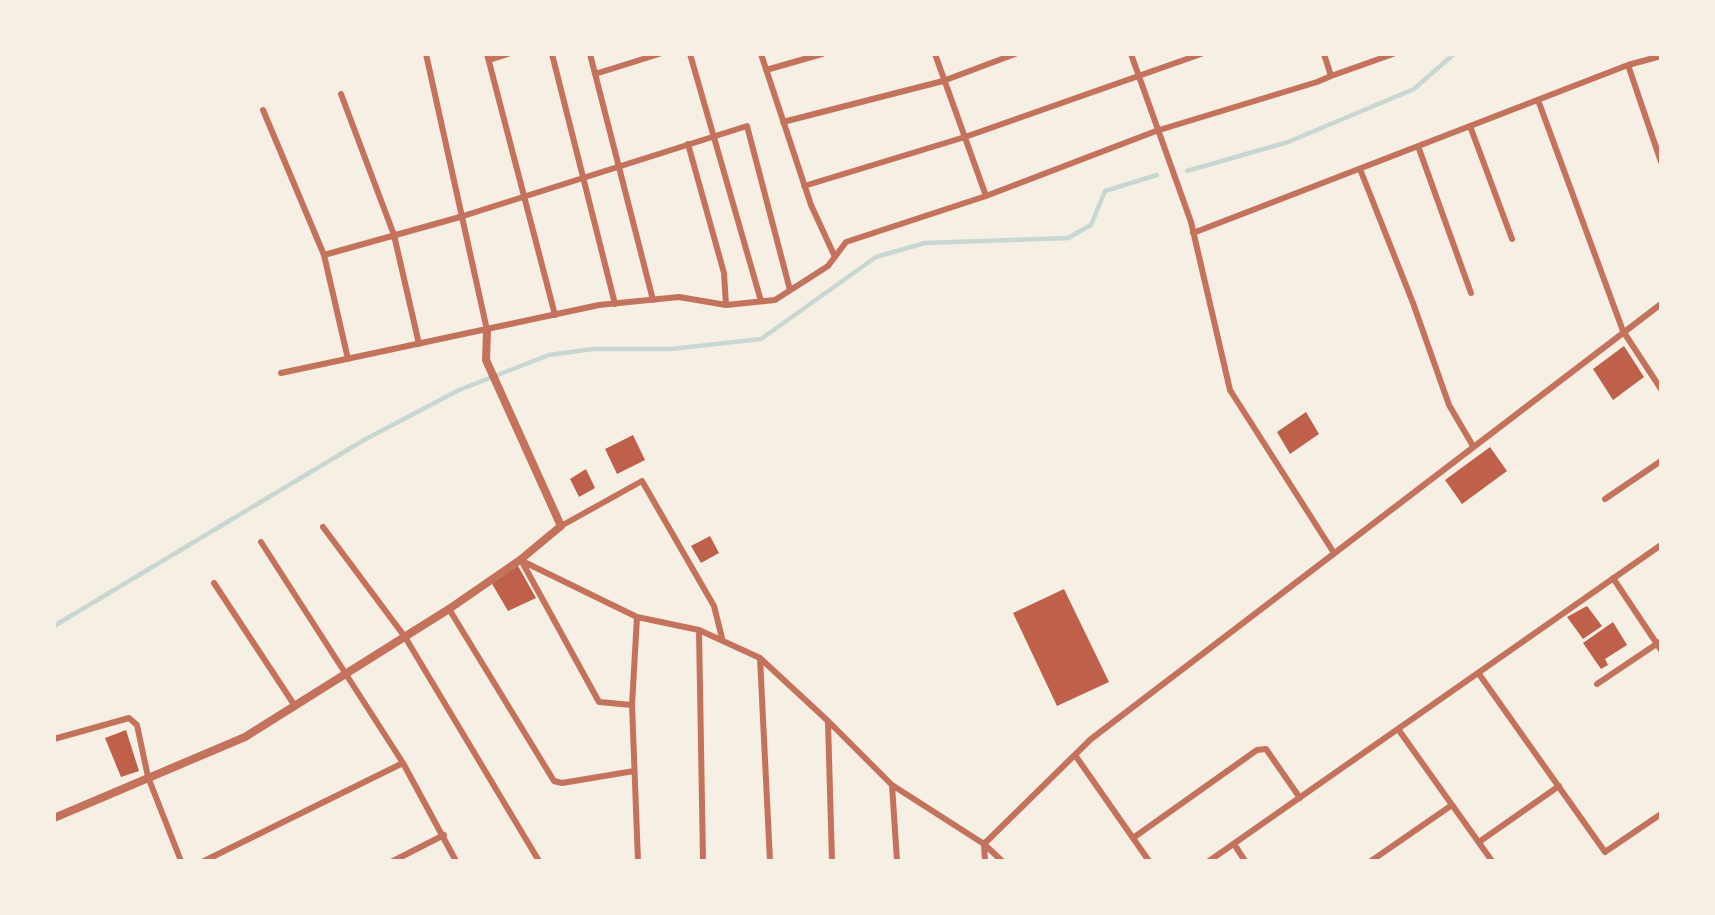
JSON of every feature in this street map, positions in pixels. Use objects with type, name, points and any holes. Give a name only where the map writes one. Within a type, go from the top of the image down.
[{"type":"street","points":[[426,54],[460,217],[487,330],[486,360],[561,526]]},
{"type":"street","points":[[508,54],[488,57],[555,315]]},
{"type":"street","points":[[552,54],[615,304]]},
{"type":"street","points":[[590,54],[653,300]]},
{"type":"street","points":[[595,74],[659,54]]},
{"type":"street","points":[[690,54],[761,301]]},
{"type":"street","points":[[761,54],[804,186],[835,257]]},
{"type":"street","points":[[766,70],[822,54]]},
{"type":"street","points":[[935,54],[986,196]]},
{"type":"street","points":[[783,122],[944,81],[1016,54]]},
{"type":"street","points":[[1131,54],[1193,233],[1230,390],[1334,553]]},
{"type":"street","points":[[804,186],[965,137],[1201,54]]},
{"type":"street","points":[[1324,54],[1331,76]]},
{"type":"street","points":[[281,373],[615,304],[679,297],[726,305],[775,300],[828,266],[846,242],[986,196],[1156,131],[1393,54]]},
{"type":"street","points":[[1193,233],[1628,65],[1661,56]]},
{"type":"street","points":[[1628,65],[1661,162]]},
{"type":"street","points":[[341,94],[394,235],[419,344]]},
{"type":"street","points":[[1538,100],[1623,331],[1661,389]]},
{"type":"street","points":[[263,110],[324,255],[348,359]]},
{"type":"street","points":[[324,255],[460,217],[618,165],[747,126],[790,290]]},
{"type":"street","points":[[1470,126],[1512,239]]},
{"type":"street","points":[[688,144],[724,273],[726,305]]},
{"type":"street","points":[[1418,146],[1471,293]]},
{"type":"street","points":[[1360,169],[1413,303],[1449,405],[1473,446]]},
{"type":"street","points":[[985,861],[984,844],[1091,739],[1661,304]]},
{"type":"street","points":[[1605,499],[1661,461]]},
{"type":"street","points":[[54,818],[245,737],[449,609],[520,560],[561,526],[642,481],[714,606],[722,638]]},
{"type":"street","points":[[324,527],[405,637],[539,861]]},
{"type":"street","points":[[261,542],[403,763],[444,835],[456,861]]},
{"type":"street","points":[[1209,861],[1661,545]]},
{"type":"street","points":[[520,560],[637,617],[699,630],[722,638],[760,658],[892,785],[984,844],[1002,861]]},
{"type":"street","points":[[520,560],[599,702],[632,705]]},
{"type":"street","points":[[1597,684],[1660,645],[1613,578]]},
{"type":"street","points":[[214,583],[295,706]]},
{"type":"street","points":[[449,609],[554,781],[562,783],[634,771]]},
{"type":"street","points":[[637,617],[632,705],[638,861]]},
{"type":"street","points":[[699,630],[703,861]]},
{"type":"street","points":[[760,658],[771,861]]},
{"type":"street","points":[[1479,674],[1605,852],[1661,814]]},
{"type":"street","points":[[54,739],[84,728],[129,718],[137,725],[148,777],[180,861]]},
{"type":"street","points":[[828,721],[832,861]]},
{"type":"street","points":[[1398,729],[1492,861]]},
{"type":"street","points":[[1133,838],[1257,750],[1266,749],[1300,798]]},
{"type":"street","points":[[1075,755],[1149,861]]},
{"type":"street","points":[[204,861],[403,763]]},
{"type":"street","points":[[892,785],[897,861]]},
{"type":"street","points":[[1479,842],[1559,786]]},
{"type":"street","points":[[1371,861],[1452,805]]},
{"type":"street","points":[[393,861],[444,835]]},
{"type":"street","points":[[1234,844],[1245,861]]},
{"type":"building","points":[[1624,346],[1644,377],[1613,400],[1593,369]]},
{"type":"building","points":[[1306,412],[1319,434],[1290,454],[1277,432]]},
{"type":"building","points":[[633,435],[645,460],[617,474],[605,449]]},
{"type":"building","points":[[1490,447],[1507,471],[1462,504],[1445,480]]},
{"type":"building","points":[[586,469],[595,488],[579,497],[570,479]]},
{"type":"building","points":[[710,536],[719,553],[701,563],[691,546]]},
{"type":"building","points":[[518,566],[536,598],[508,611],[491,582]]},
{"type":"building","points":[[1064,589],[1109,682],[1057,706],[1013,613]]},
{"type":"building","points":[[1587,606],[1602,626],[1583,639],[1567,617]]},
{"type":"building","points":[[1613,622],[1627,645],[1605,659],[1608,665],[1601,669],[1583,643]]},
{"type":"building","points":[[126,730],[139,771],[121,777],[105,738]]},
{"type":"waterway","points":[[1187,171],[1288,142],[1414,89],[1454,54]]},
{"type":"waterway","points":[[54,626],[364,440],[459,390],[549,355],[593,349],[671,349],[761,339],[876,257],[925,243],[1068,238],[1091,225],[1105,191],[1157,175]]}]
